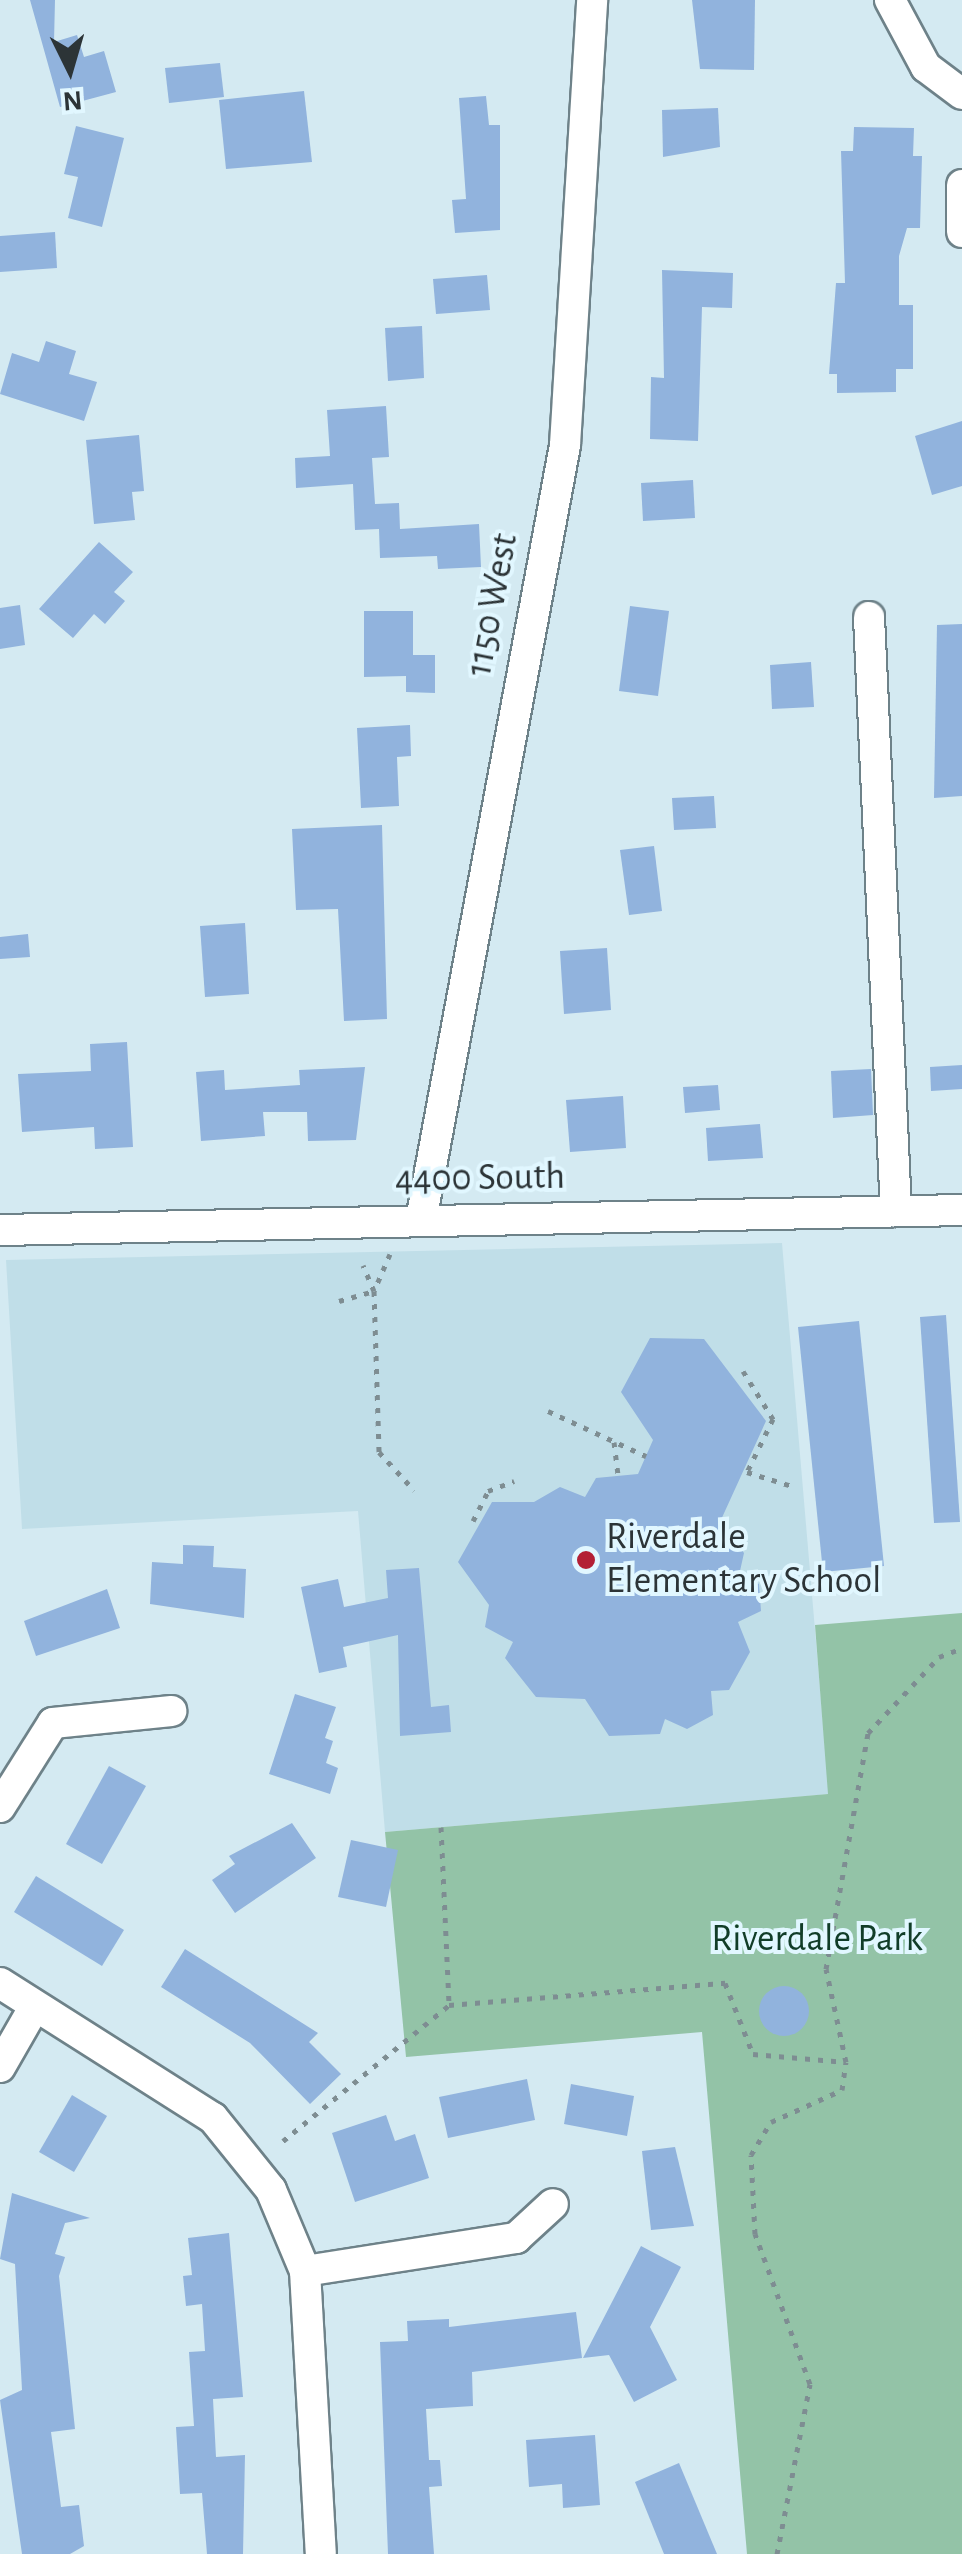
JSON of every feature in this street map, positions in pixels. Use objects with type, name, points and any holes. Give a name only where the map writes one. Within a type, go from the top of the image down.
[{"type":"street","name":"1150 West","points":[[421,1220],[565,444],[592,0]]},
{"type":"street","points":[[890,0],[926,67],[962,94]]},
{"type":"street","points":[[962,184],[962,232]]},
{"type":"street","points":[[869,617],[896,1211]]},
{"type":"street","name":"4400 South","points":[[0,1230],[962,1210]]},
{"type":"street","points":[[0,1807],[53,1723],[171,1710]]},
{"type":"street","points":[[0,1983],[214,2118],[271,2190],[305,2270],[320,2554]]},
{"type":"street","points":[[0,2067],[36,2006]]},
{"type":"street","points":[[305,2270],[516,2238],[553,2204]]},
{"type":"path","points":[[374,1290],[390,1254]]},
{"type":"path","points":[[363,1265],[374,1290],[379,1452],[414,1490]]},
{"type":"path","points":[[339,1300],[374,1290]]},
{"type":"path","points":[[743,1371],[773,1419],[748,1472],[795,1487]]},
{"type":"path","points":[[548,1411],[646,1456]]},
{"type":"path","points":[[614,1442],[618,1476]]},
{"type":"path","points":[[473,1521],[488,1492],[514,1481]]},
{"type":"path","points":[[777,2554],[810,2384],[755,2234],[751,2156],[771,2122],[842,2090],[846,2062],[826,1969],[868,1733],[939,1658],[962,1648]]},
{"type":"path","points":[[441,1828],[448,2005]]},
{"type":"path","points":[[283,2141],[448,2005],[725,1983],[753,2054],[846,2062]]},
{"type":"shaded area","name":"Riverdale Elementary School","points":[[782,1243],[829,1794],[385,1832],[358,1511],[22,1529],[6,1260]]},
{"type":"green space","name":"Riverdale Park","points":[[962,1613],[962,2554],[747,2554],[702,2032],[406,2057],[385,1832],[828,1794],[815,1625]]},
{"type":"building","points":[[30,0],[55,0],[54,42],[77,35],[84,57],[104,51],[116,92],[60,107]]},
{"type":"building","points":[[692,0],[755,0],[754,70],[700,69]]},
{"type":"building","points":[[220,63],[224,97],[169,103],[165,68]]},
{"type":"building","points":[[304,91],[312,162],[226,169],[219,100]]},
{"type":"building","points":[[486,96],[489,125],[500,125],[500,230],[455,233],[452,200],[466,199],[459,98]]},
{"type":"building","points":[[718,108],[720,147],[663,157],[662,110]]},
{"type":"building","points":[[76,126],[124,138],[102,227],[68,218],[78,177],[64,174]]},
{"type":"building","points":[[854,127],[914,128],[913,156],[922,156],[920,228],[907,228],[899,256],[899,305],[913,305],[913,369],[896,369],[896,392],[837,393],[837,374],[829,374],[836,283],[845,283],[841,151],[853,151]]},
{"type":"building","points":[[55,232],[57,268],[0,272],[0,236]]},
{"type":"building","points":[[662,270],[733,273],[732,308],[702,307],[698,441],[650,439],[651,377],[664,378]]},
{"type":"building","points":[[487,275],[490,310],[436,314],[433,279]]},
{"type":"building","points":[[422,326],[424,378],[388,381],[385,328]]},
{"type":"building","points":[[46,341],[76,351],[69,374],[97,382],[84,421],[0,394],[12,353],[39,362]]},
{"type":"building","points":[[386,406],[389,457],[372,458],[375,504],[399,503],[400,529],[479,524],[481,567],[438,569],[437,556],[380,558],[379,529],[355,530],[353,484],[296,488],[295,458],[330,456],[327,410]]},
{"type":"building","points":[[962,421],[962,486],[932,495],[915,436]]},
{"type":"building","points":[[139,435],[144,491],[132,492],[135,520],[94,524],[86,440]]},
{"type":"building","points":[[693,480],[695,518],[643,521],[641,483]]},
{"type":"building","points":[[99,542],[133,572],[114,592],[125,601],[105,624],[94,614],[73,638],[39,609]]},
{"type":"building","points":[[20,605],[25,645],[0,649],[0,608]]},
{"type":"building","points":[[630,606],[669,611],[658,696],[619,691]]},
{"type":"building","points":[[364,611],[413,611],[413,655],[435,655],[435,693],[406,692],[406,676],[364,677]]},
{"type":"building","points":[[962,624],[962,796],[934,798],[937,625]]},
{"type":"building","points":[[811,662],[814,707],[772,709],[770,665]]},
{"type":"building","points":[[410,725],[411,756],[397,757],[399,806],[361,808],[357,728]]},
{"type":"building","points":[[714,796],[716,828],[674,830],[672,798]]},
{"type":"building","points":[[382,825],[387,1019],[344,1021],[338,909],[296,910],[292,829]]},
{"type":"building","points":[[654,846],[662,911],[629,915],[620,850]]},
{"type":"building","points":[[245,923],[249,994],[205,997],[200,926]]},
{"type":"building","points":[[28,934],[30,957],[0,959],[0,937]]},
{"type":"building","points":[[607,948],[611,1010],[564,1014],[560,951]]},
{"type":"building","points":[[127,1042],[133,1147],[95,1149],[94,1127],[22,1132],[18,1074],[91,1071],[90,1044]]},
{"type":"building","points":[[962,1065],[962,1089],[931,1091],[930,1067]]},
{"type":"building","points":[[365,1067],[356,1140],[308,1141],[307,1112],[263,1112],[265,1136],[201,1141],[196,1072],[224,1070],[225,1090],[300,1085],[299,1070]]},
{"type":"building","points":[[871,1069],[873,1115],[833,1118],[831,1071]]},
{"type":"building","points":[[718,1085],[720,1110],[685,1113],[683,1087]]},
{"type":"building","points":[[623,1096],[626,1148],[570,1152],[566,1100]]},
{"type":"building","points":[[760,1124],[763,1158],[708,1161],[706,1128]]},
{"type":"building","points":[[946,1315],[960,1522],[934,1523],[920,1317]]},
{"type":"building","points":[[859,1321],[884,1566],[823,1572],[798,1327]]},
{"type":"building","points":[[650,1338],[704,1339],[766,1421],[720,1522],[744,1553],[740,1571],[759,1584],[761,1611],[738,1622],[750,1652],[729,1690],[711,1691],[713,1715],[687,1729],[665,1719],[660,1734],[609,1736],[585,1699],[536,1697],[505,1658],[513,1642],[485,1627],[489,1605],[458,1562],[492,1502],[534,1502],[560,1487],[585,1497],[596,1478],[638,1474],[653,1440],[621,1392]]},
{"type":"building","points":[[183,1545],[214,1546],[213,1567],[246,1569],[244,1618],[150,1604],[152,1562],[183,1564]]},
{"type":"building","points":[[419,1568],[431,1707],[449,1705],[451,1732],[400,1736],[398,1635],[343,1647],[347,1667],[319,1673],[301,1587],[338,1579],[344,1607],[388,1598],[386,1570]]},
{"type":"building","points":[[107,1589],[120,1628],[36,1656],[24,1621]]},
{"type":"building","points":[[295,1694],[336,1707],[325,1738],[333,1741],[326,1763],[338,1768],[330,1794],[269,1774]]},
{"type":"building","points":[[109,1766],[146,1786],[102,1864],[66,1844]]},
{"type":"building","points":[[292,1823],[316,1858],[235,1913],[212,1880],[235,1864],[229,1856]]},
{"type":"building","points":[[351,1840],[398,1850],[386,1907],[338,1897]]},
{"type":"building","points":[[36,1876],[124,1930],[102,1966],[14,1912]]},
{"type":"building","points":[[185,1949],[318,2033],[309,2042],[341,2074],[310,2104],[250,2043],[161,1987]]},
{"type":"building","points":[[784,1986],[801,1994],[809,2011],[801,2028],[784,2036],[767,2028],[759,2011],[767,1994]]},
{"type":"building","points":[[527,2079],[535,2120],[448,2138],[439,2097]]},
{"type":"building","points":[[571,2084],[634,2096],[627,2136],[564,2124]]},
{"type":"building","points":[[72,2095],[107,2116],[74,2172],[39,2152]]},
{"type":"building","points":[[386,2115],[395,2141],[415,2134],[429,2178],[355,2202],[332,2133]]},
{"type":"building","points":[[675,2147],[694,2226],[651,2230],[642,2151]]},
{"type":"building","points":[[12,2193],[90,2218],[65,2223],[55,2254],[65,2257],[59,2276],[75,2429],[51,2432],[61,2507],[79,2505],[84,2546],[70,2554],[22,2554],[0,2400],[22,2390],[15,2264],[0,2259]]},
{"type":"building","points":[[229,2233],[243,2397],[213,2399],[216,2457],[245,2455],[243,2554],[207,2554],[202,2493],[180,2494],[176,2427],[194,2426],[189,2352],[205,2351],[202,2304],[186,2306],[183,2276],[192,2275],[188,2238]]},
{"type":"building","points":[[641,2246],[681,2267],[650,2327],[677,2380],[634,2402],[609,2355],[583,2358]]},
{"type":"building","points":[[576,2312],[582,2358],[472,2372],[473,2406],[426,2409],[429,2460],[440,2460],[442,2486],[429,2487],[434,2554],[388,2554],[380,2342],[408,2341],[407,2321],[449,2319],[449,2327]]},
{"type":"building","points":[[595,2435],[600,2505],[563,2508],[562,2484],[529,2487],[526,2440]]},
{"type":"building","points":[[679,2463],[717,2554],[664,2554],[635,2482]]},
{"type":"place","name":"Riverdale Elementary School","points":[[586,1560]]}]
